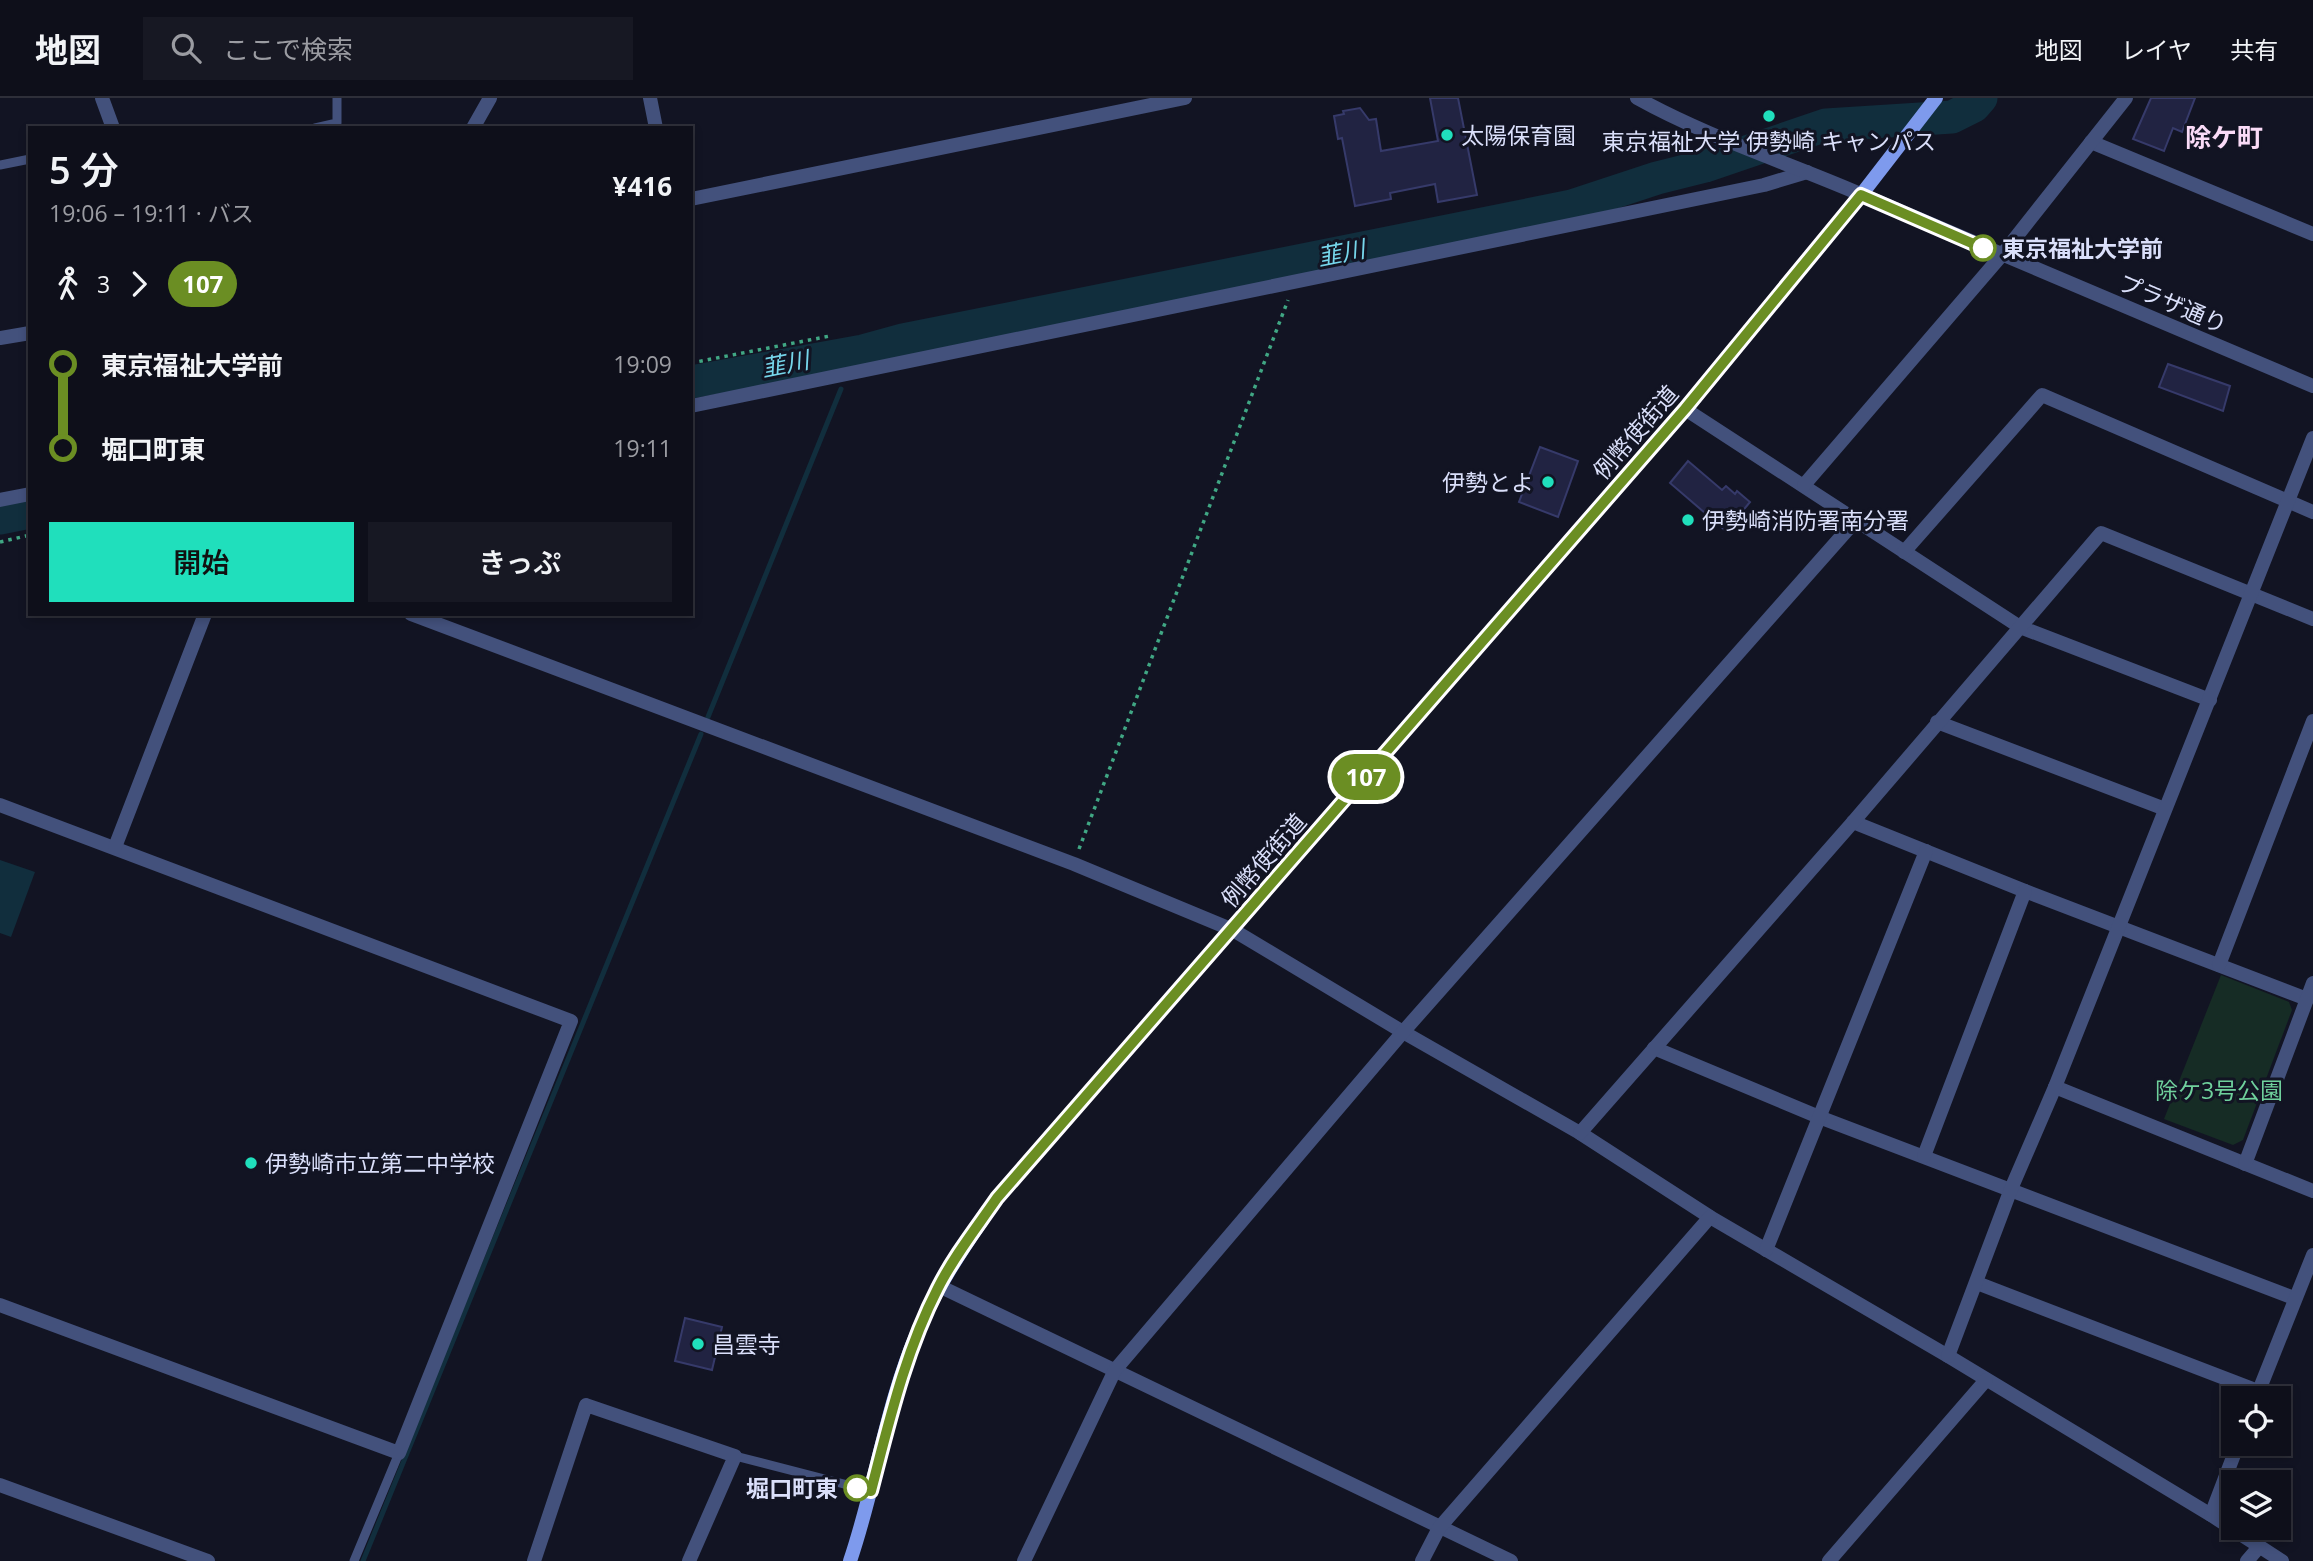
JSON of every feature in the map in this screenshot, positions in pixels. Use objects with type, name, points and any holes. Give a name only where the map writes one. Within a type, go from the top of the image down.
[{"type":"main road","name":"例幣使街道","points":[[850,1561],[917,1332],[939,1286],[997,1198],[1685,409],[1861,195],[1936,98]]},
{"type":"street","points":[[102,98],[112,126]]},
{"type":"street","points":[[474,126],[490,98]]},
{"type":"street","points":[[650,98],[656,126]]},
{"type":"street","points":[[693,199],[1150,101],[1185,98]]},
{"type":"street","name":"プラザ通り","points":[[1637,98],[1666,114],[2313,386]]},
{"type":"street","points":[[1804,485],[2001,256],[2126,98]]},
{"type":"street","points":[[2091,142],[2313,234]]},
{"type":"street","points":[[693,406],[1764,185],[1807,172]]},
{"type":"street","points":[[0,338],[28,332]]},
{"type":"street","points":[[1903,552],[2042,395],[2313,512]]},
{"type":"street","points":[[1685,409],[2020,627],[2210,700]]},
{"type":"street","points":[[1948,1356],[2011,1189],[2055,1087],[2313,438]]},
{"type":"street","points":[[0,500],[28,494]]},
{"type":"street","points":[[1024,1561],[1115,1370],[1404,1032],[1856,520]]},
{"type":"street","points":[[1580,1133],[1853,822],[2101,533],[2313,619]]},
{"type":"street","points":[[115,847],[204,616]]},
{"type":"street","points":[[416,616],[1074,864],[1233,930],[1580,1133],[1710,1217],[1948,1356],[2282,1561]]},
{"type":"street","points":[[2219,965],[2313,721]]},
{"type":"street","points":[[1937,722],[2165,809]]},
{"type":"street","points":[[0,804],[571,1021],[399,1453],[0,1305]]},
{"type":"street","points":[[1853,822],[2307,999]]},
{"type":"street","points":[[1766,1250],[1926,851]]},
{"type":"street","points":[[1924,1156],[2025,891]]},
{"type":"street","points":[[2245,1164],[2313,983]]},
{"type":"street","points":[[1654,1048],[1819,1117],[2294,1298]]},
{"type":"street","points":[[2055,1087],[2313,1191]]},
{"type":"street","points":[[1422,1561],[1438,1528],[1710,1217]]},
{"type":"street","points":[[2260,1386],[2313,1255]]},
{"type":"street","points":[[1977,1283],[2234,1386]]},
{"type":"street","points":[[939,1286],[1511,1561]]},
{"type":"street","points":[[1829,1561],[1986,1380]]},
{"type":"street","points":[[534,1561],[586,1405],[735,1456],[689,1561]]},
{"type":"street","points":[[2211,1515],[2233,1456]]},
{"type":"street","points":[[0,1485],[208,1561]]},
{"type":"street","points":[[2247,1561],[2259,1547]]},
{"type":"lane","points":[[324,126],[337,123],[337,98]]},
{"type":"lane","points":[[0,165],[28,159]]},
{"type":"lane","points":[[354,1561],[399,1453]]},
{"type":"lane","points":[[735,1456],[871,1491]]},
{"type":"path","points":[[1074,864],[1295,282]]},
{"type":"path","points":[[693,363],[830,336]]},
{"type":"path","points":[[0,542],[28,536]]},
{"type":"green space","name":"除ケ3号公園","points":[[2221,975],[2289,1002],[2292,1010],[2243,1140],[2233,1145],[2164,1119]]},
{"type":"water","points":[[0,860],[35,872],[11,937],[0,933]]},
{"type":"building","points":[[1430,98],[1458,98],[1477,195],[1438,202],[1435,184],[1390,193],[1391,199],[1355,206],[1342,138],[1338,139],[1334,116],[1344,114],[1343,111],[1360,108],[1369,120],[1376,119],[1381,151],[1438,141]]},
{"type":"building","points":[[2151,98],[2195,98],[2182,132],[2173,128],[2164,151],[2133,139]]},
{"type":"building","points":[[2168,364],[2230,386],[2223,411],[2159,387]]},
{"type":"building","points":[[1540,447],[1578,461],[1558,517],[1519,502]]},
{"type":"building","points":[[1688,461],[1722,490],[1726,486],[1750,502],[1726,531],[1670,483]]},
{"type":"building","name":"昌雲寺","points":[[685,1318],[722,1327],[712,1370],[675,1361]]},
{"type":"waterway","name":"韮川","points":[[693,382],[863,351],[903,340],[1572,206],[1657,178],[1705,166],[1826,125],[1952,117],[1974,106],[1981,98]]},
{"type":"waterway","points":[[843,366],[844,354]]},
{"type":"waterway","points":[[708,717],[841,389]]},
{"type":"waterway","name":"韮川","points":[[0,518],[28,512]]},
{"type":"waterway","points":[[363,1561],[701,734]]},
{"type":"bus line","name":"107","points":[[857,1488],[871,1491],[903,1373],[917,1332],[939,1286],[997,1198],[1685,409],[1861,195],[1983,248]]},
{"type":"place","name":"東京福祉大学 伊勢崎 キャンパス","points":[[1769,116]]},
{"type":"place","name":"太陽保育園","points":[[1447,135]]},
{"type":"place","name":"東京福祉大学前","points":[[1983,248]]},
{"type":"place","name":"伊勢とよ","points":[[1548,482]]},
{"type":"place","name":"伊勢崎消防署南分署","points":[[1688,520]]},
{"type":"place","name":"伊勢崎市立第二中学校","points":[[251,1163]]},
{"type":"place","name":"昌雲寺","points":[[698,1344]]},
{"type":"place","name":"堀口町東","points":[[857,1488]]},
{"type":"district","name":"除ケ町","points":[[2224,137]]}]
